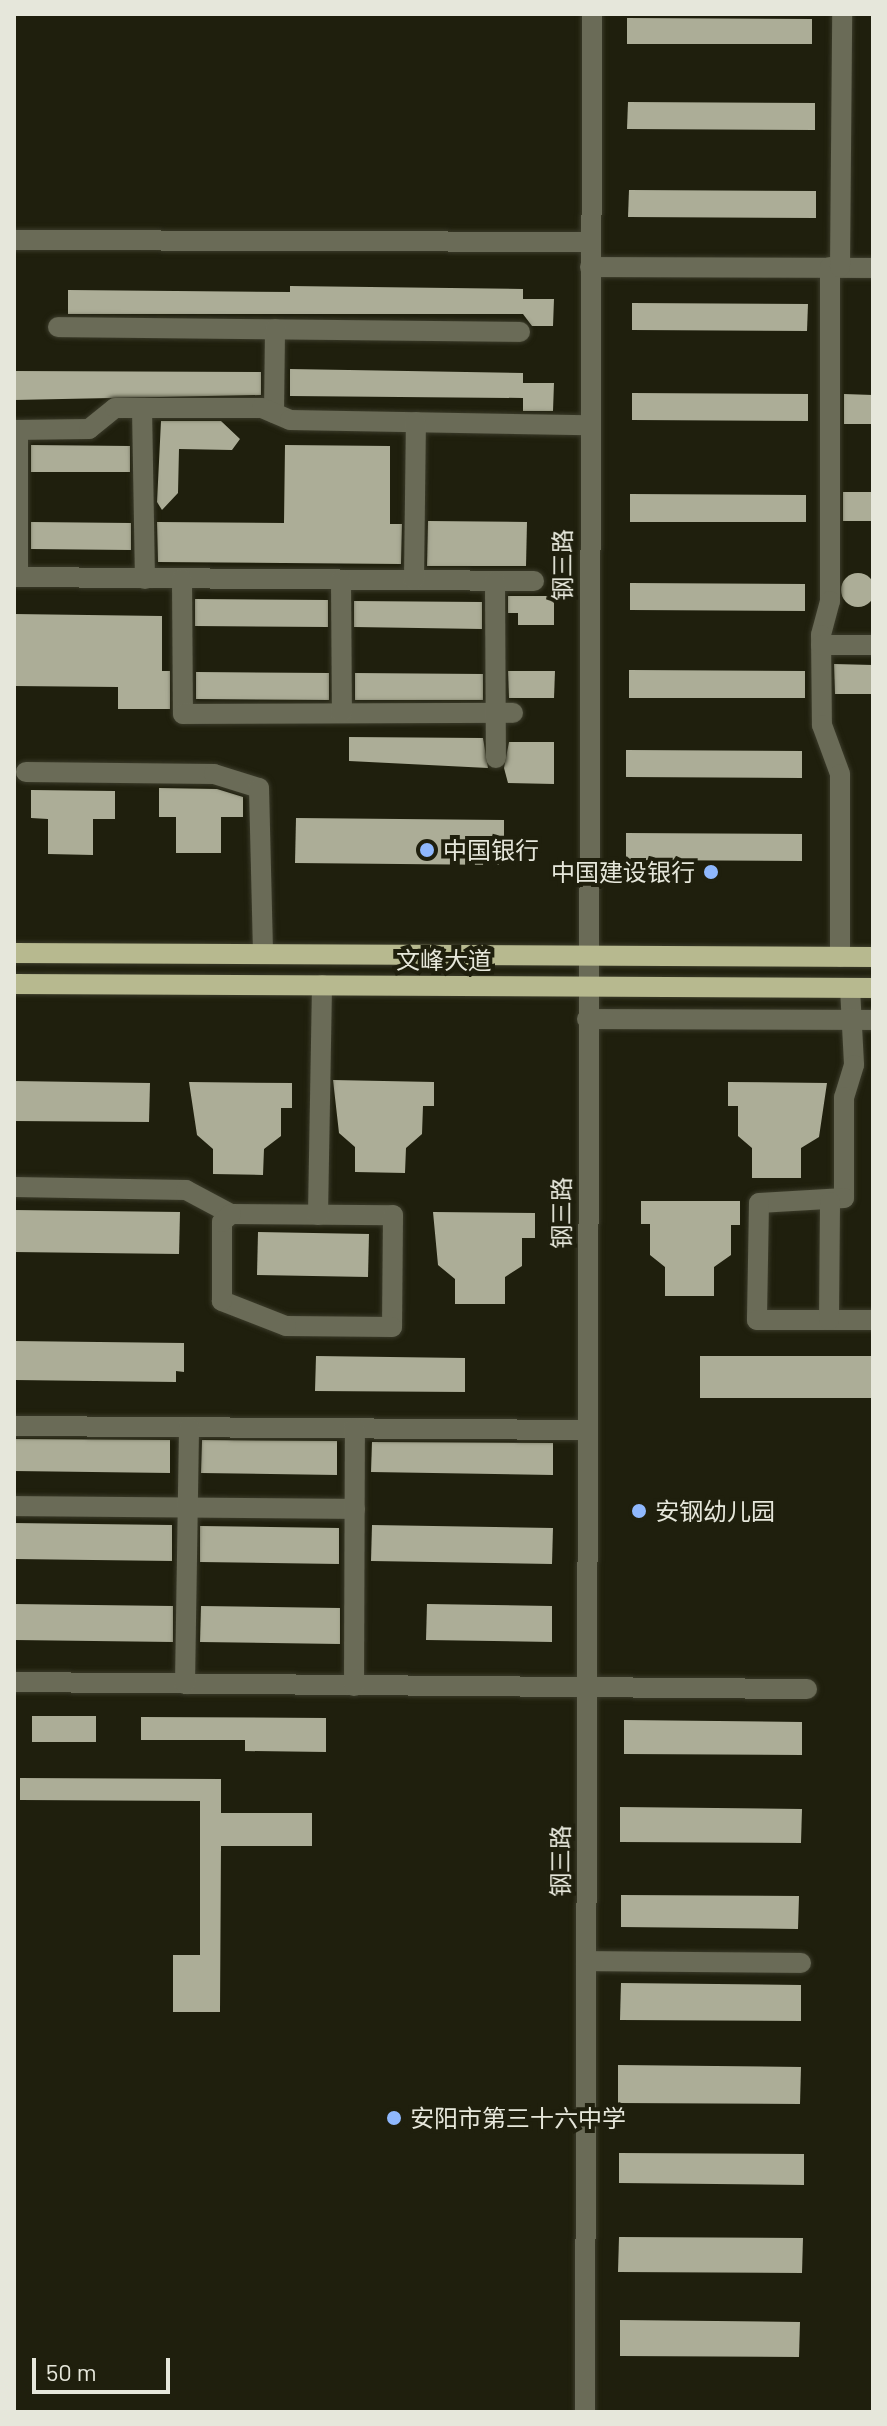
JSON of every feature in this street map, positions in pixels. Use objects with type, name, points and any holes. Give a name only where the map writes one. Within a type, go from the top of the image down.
[{"type":"main road","name":"文峰大道","points":[[14,953],[873,957]]},
{"type":"main road","name":"文峰大道","points":[[14,984],[873,988]]},
{"type":"street","name":"钢三路","points":[[585,2412],[588,425],[592,14]]},
{"type":"street","points":[[840,957],[840,774],[822,725],[821,645],[830,601],[842,14]]},
{"type":"street","points":[[14,240],[590,242]]},
{"type":"street","points":[[590,267],[873,268]]},
{"type":"street","points":[[58,327],[520,332]]},
{"type":"street","points":[[274,413],[275,329]]},
{"type":"street","points":[[534,581],[16,577],[16,430],[89,429],[107,411],[142,408],[274,413],[290,420],[588,425]]},
{"type":"street","points":[[142,408],[145,579]]},
{"type":"street","points":[[414,580],[416,422]]},
{"type":"street","points":[[182,579],[183,714],[504,713]]},
{"type":"street","points":[[341,580],[342,713]]},
{"type":"street","points":[[495,581],[504,713],[496,758]]},
{"type":"street","points":[[821,645],[873,645]]},
{"type":"street","points":[[26,772],[214,774],[259,788],[263,954]]},
{"type":"street","points":[[318,1215],[322,985]]},
{"type":"street","points":[[850,988],[852,1020],[844,1198],[830,1202],[759,1203],[757,1320],[873,1320]]},
{"type":"street","points":[[587,1019],[873,1020]]},
{"type":"street","points":[[14,1187],[186,1190],[231,1214],[393,1215],[392,1327],[286,1326],[222,1301],[222,1222],[231,1214]]},
{"type":"street","points":[[829,1320],[830,1202]]},
{"type":"street","points":[[14,1426],[587,1430]]},
{"type":"street","points":[[185,1684],[189,1427]]},
{"type":"street","points":[[354,1686],[355,1428]]},
{"type":"street","points":[[14,1506],[355,1509]]},
{"type":"street","points":[[14,1682],[586,1690],[807,1689]]},
{"type":"street","points":[[586,1961],[801,1963]]},
{"type":"building","points":[[627,18],[812,19],[812,44],[627,44]]},
{"type":"building","points":[[628,102],[815,103],[815,130],[627,129]]},
{"type":"building","points":[[629,190],[816,191],[816,218],[628,217]]},
{"type":"building","points":[[290,286],[523,289],[523,299],[554,299],[553,326],[532,326],[523,314],[68,314],[68,290],[290,292]]},
{"type":"building","points":[[632,303],[808,304],[807,331],[632,330]]},
{"type":"building","points":[[290,369],[523,373],[523,383],[554,383],[553,411],[523,411],[523,398],[290,396]]},
{"type":"building","points":[[14,371],[261,372],[261,395],[14,400]]},
{"type":"building","points":[[632,393],[808,394],[808,421],[632,420]]},
{"type":"building","points":[[844,394],[873,395],[873,424],[844,424]]},
{"type":"building","points":[[161,421],[221,421],[240,439],[232,450],[179,449],[178,493],[162,510],[157,502]]},
{"type":"building","points":[[31,445],[130,446],[130,472],[31,472]]},
{"type":"building","points":[[285,445],[390,446],[390,524],[402,524],[401,564],[158,562],[157,522],[284,523]]},
{"type":"building","points":[[843,492],[873,492],[873,521],[843,521]]},
{"type":"building","points":[[630,494],[806,495],[806,522],[630,522]]},
{"type":"building","points":[[428,521],[527,522],[526,566],[427,566]]},
{"type":"building","points":[[31,522],[131,523],[131,550],[31,549]]},
{"type":"building","points":[[858,573],[870,578],[875,590],[870,602],[858,607],[846,602],[841,590],[846,578]]},
{"type":"building","points":[[630,583],[805,584],[805,611],[630,610]]},
{"type":"building","points":[[508,596],[554,596],[554,625],[518,625],[518,613],[508,613]]},
{"type":"building","points":[[195,599],[328,600],[328,627],[195,626]]},
{"type":"building","points":[[354,601],[482,602],[482,629],[354,627]]},
{"type":"building","points":[[14,614],[162,616],[162,671],[170,671],[170,709],[118,709],[118,687],[14,686]]},
{"type":"building","points":[[834,664],[873,665],[873,694],[835,694]]},
{"type":"building","points":[[629,670],[805,671],[805,698],[629,698]]},
{"type":"building","points":[[508,671],[555,671],[554,698],[509,698]]},
{"type":"building","points":[[196,672],[329,673],[329,700],[196,699]]},
{"type":"building","points":[[355,673],[483,674],[483,700],[355,700]]},
{"type":"building","points":[[349,737],[483,738],[488,768],[349,761]]},
{"type":"building","points":[[509,742],[554,742],[554,784],[508,783],[504,768]]},
{"type":"building","points":[[626,750],[802,751],[802,778],[626,777]]},
{"type":"building","points":[[159,788],[217,789],[243,797],[243,817],[221,817],[221,853],[176,853],[176,817],[159,817]]},
{"type":"building","points":[[31,790],[115,791],[115,819],[93,819],[93,855],[48,854],[48,819],[31,818]]},
{"type":"building","points":[[296,818],[504,820],[504,865],[295,863]]},
{"type":"building","points":[[626,833],[802,834],[802,861],[626,860]]},
{"type":"building","points":[[333,1080],[434,1082],[434,1106],[423,1106],[422,1134],[406,1148],[405,1173],[355,1172],[355,1147],[339,1133]]},
{"type":"building","points":[[14,1081],[150,1083],[149,1122],[14,1121]]},
{"type":"building","points":[[189,1082],[292,1083],[292,1108],[281,1108],[281,1136],[264,1149],[263,1175],[213,1174],[213,1149],[197,1135]]},
{"type":"building","points":[[728,1082],[827,1083],[819,1137],[801,1148],[801,1178],[752,1178],[752,1148],[738,1136],[738,1106],[728,1106]]},
{"type":"building","points":[[641,1201],[740,1201],[740,1225],[731,1225],[731,1255],[714,1267],[714,1296],[665,1296],[665,1267],[650,1255],[650,1224],[641,1224]]},
{"type":"building","points":[[14,1210],[180,1212],[179,1254],[14,1252]]},
{"type":"building","points":[[433,1212],[535,1213],[535,1238],[522,1238],[522,1266],[505,1277],[505,1304],[455,1304],[455,1279],[438,1265]]},
{"type":"building","points":[[258,1232],[369,1234],[368,1277],[257,1275]]},
{"type":"building","points":[[14,1341],[184,1343],[184,1372],[176,1371],[176,1382],[14,1380]]},
{"type":"building","points":[[316,1356],[465,1358],[465,1392],[315,1391]]},
{"type":"building","points":[[700,1356],[873,1356],[873,1398],[700,1398]]},
{"type":"building","points":[[14,1439],[170,1440],[170,1473],[14,1471]]},
{"type":"building","points":[[202,1440],[337,1441],[337,1475],[201,1473]]},
{"type":"building","points":[[372,1442],[553,1443],[553,1475],[371,1472]]},
{"type":"building","points":[[14,1523],[172,1525],[172,1561],[14,1559]]},
{"type":"building","points":[[372,1525],[553,1528],[552,1564],[371,1561]]},
{"type":"building","points":[[200,1526],[339,1528],[339,1564],[200,1562]]},
{"type":"building","points":[[14,1604],[173,1606],[173,1642],[14,1640]]},
{"type":"building","points":[[427,1604],[552,1606],[552,1642],[426,1640]]},
{"type":"building","points":[[201,1606],[340,1608],[340,1644],[200,1642]]},
{"type":"building","points":[[32,1716],[96,1716],[96,1742],[32,1742]]},
{"type":"building","points":[[141,1717],[326,1718],[326,1752],[245,1751],[245,1740],[141,1740]]},
{"type":"building","points":[[624,1720],[802,1722],[802,1755],[624,1754]]},
{"type":"building","points":[[20,1778],[221,1779],[221,1813],[312,1813],[312,1846],[221,1846],[220,2012],[173,2012],[173,1955],[200,1955],[200,1801],[20,1800]]},
{"type":"building","points":[[620,1807],[802,1809],[801,1843],[620,1842]]},
{"type":"building","points":[[621,1895],[799,1896],[798,1929],[621,1927]]},
{"type":"building","points":[[621,1983],[801,1985],[801,2021],[620,2020]]},
{"type":"building","points":[[618,2065],[801,2067],[800,2104],[618,2103]]},
{"type":"building","points":[[619,2153],[804,2154],[804,2185],[619,2183]]},
{"type":"building","points":[[619,2237],[803,2238],[802,2273],[618,2272]]},
{"type":"building","points":[[620,2320],[800,2322],[799,2357],[620,2356]]},
{"type":"place","name":"中国银行","points":[[427,850]]},
{"type":"place","name":"中国建设银行","points":[[711,872]]},
{"type":"place","name":"安钢幼儿园","points":[[639,1511]]},
{"type":"place","name":"安阳市第三十六中学","points":[[394,2118]]}]
